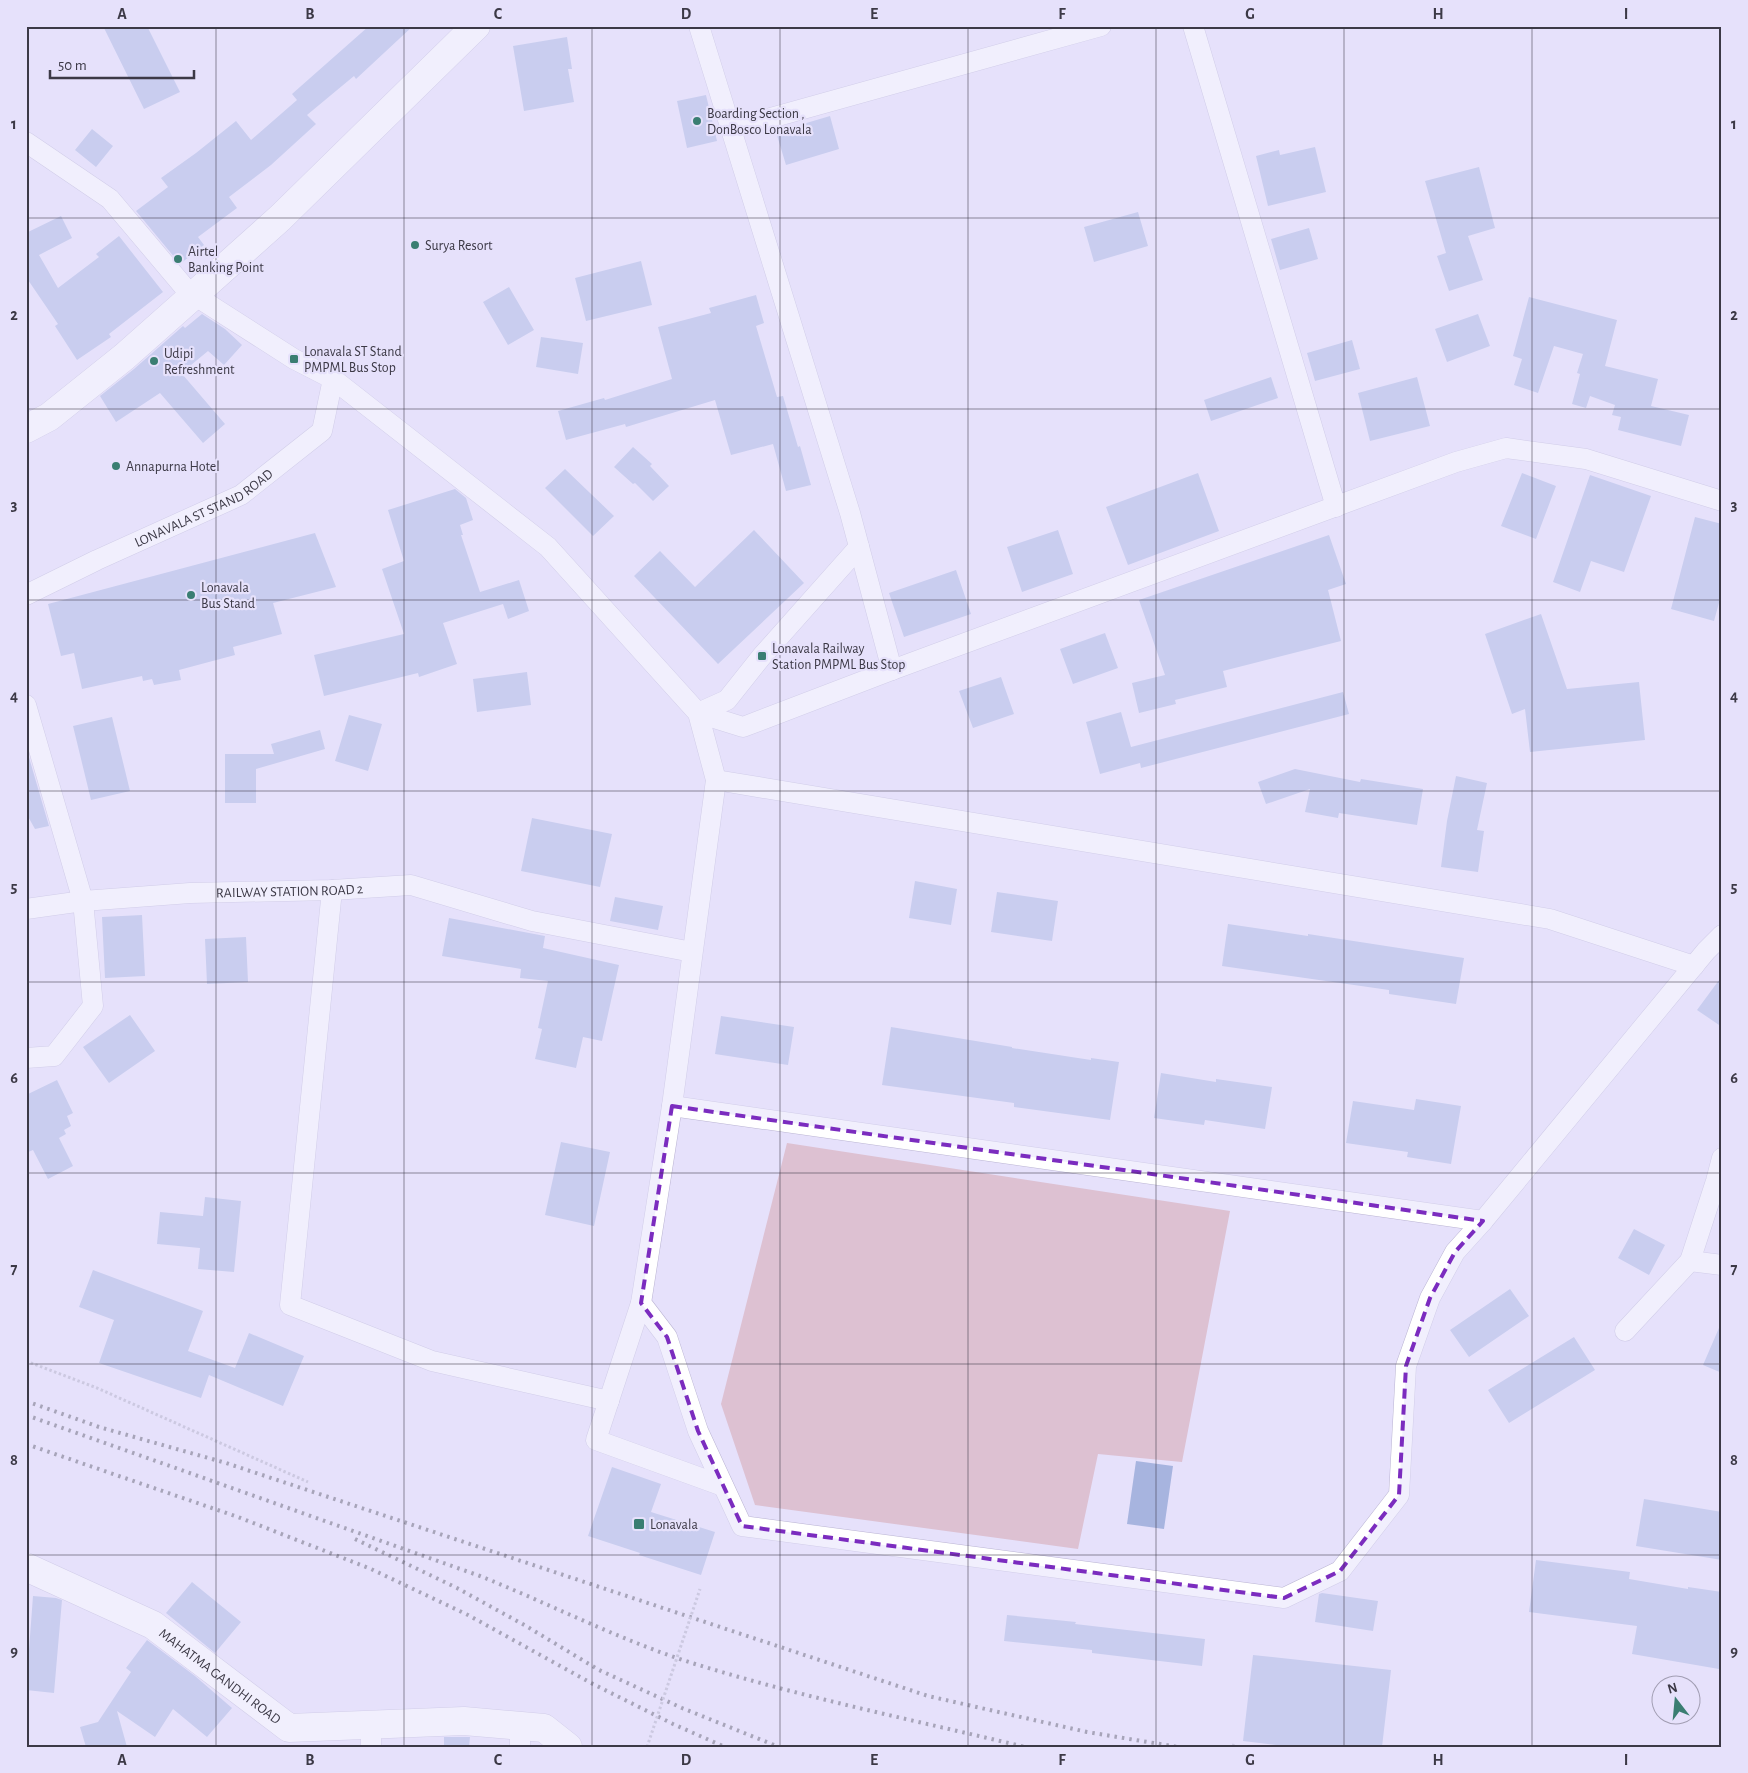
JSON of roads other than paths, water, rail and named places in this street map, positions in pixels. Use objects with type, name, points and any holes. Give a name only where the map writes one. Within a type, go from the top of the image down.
[{"type":"main road","points":[[26,430],[49,417],[124,357],[458,26]]},
{"type":"main road","points":[[26,417],[44,409],[280,218],[476,26]]},
{"type":"main road","name":"MAHATMA GANDHI ROAD","points":[[26,1567],[153,1625],[289,1728],[371,1736],[464,1721],[520,1736],[544,1728],[568,1747]]},
{"type":"street","points":[[699,26],[847,503],[892,670]]},
{"type":"street","points":[[731,129],[1101,26]]},
{"type":"street","points":[[1193,26],[1336,506]]},
{"type":"street","points":[[26,142],[110,199],[189,292],[294,359],[333,379],[548,547],[698,713],[716,780],[672,1106],[641,1303],[596,1440],[723,1486]]},
{"type":"street","name":"LONAVALA ST STAND ROAD","points":[[26,595],[97,560],[241,495],[322,431],[333,379]]},
{"type":"street","points":[[698,713],[743,727],[892,670],[1456,462],[1506,448],[1586,459],[1722,501]]},
{"type":"street","points":[[698,713],[727,700],[762,656],[859,547]]},
{"type":"street","points":[[26,705],[83,901],[93,1006],[54,1056],[26,1058]]},
{"type":"street","points":[[716,780],[1550,919],[1694,966]]},
{"type":"street","name":"RAILWAY STATION ROAD 2","points":[[26,909],[83,901],[190,893],[332,890],[411,885],[532,921],[692,952]]},
{"type":"street","points":[[332,890],[290,1304],[432,1361],[609,1401]]},
{"type":"street","points":[[641,1303],[667,1337],[698,1431],[742,1526],[1284,1598],[1340,1571],[1399,1495],[1406,1366],[1430,1298],[1455,1252],[1722,935]]},
{"type":"street","points":[[672,1106],[1483,1221]]},
{"type":"street","points":[[1625,1331],[1690,1261],[1722,1158]]},
{"type":"street","points":[[1690,1261],[1722,1265]]},
{"type":"railway","points":[[26,1401],[99,1427],[226,1463],[928,1696],[1087,1732],[1178,1747]]},
{"type":"railway","points":[[26,1415],[480,1576],[619,1636],[676,1658],[784,1689],[1025,1747]]},
{"type":"railway","points":[[26,1444],[238,1517],[371,1569],[468,1615],[591,1683],[673,1724],[725,1747]]},
{"type":"railway","points":[[355,1539],[457,1588],[526,1626],[599,1670],[682,1708],[779,1747]]},
{"type":"place","name":"Boarding Section , DonBosco Lonavala","points":[[697,121]]},
{"type":"place","name":"Surya Resort","points":[[415,245]]},
{"type":"place","name":"Airtel Banking Point","points":[[178,259]]},
{"type":"place","name":"Lonavala ST Stand PMPML Bus Stop","points":[[294,359]]},
{"type":"place","name":"Udipi Refreshment","points":[[154,361]]},
{"type":"place","name":"Annapurna Hotel","points":[[116,466]]},
{"type":"place","name":"Lonavala Bus Stand","points":[[191,595]]},
{"type":"place","name":"Lonavala Railway Station PMPML Bus Stop","points":[[762,656]]},
{"type":"place","name":"Lonavala","points":[[639,1524]]}]
